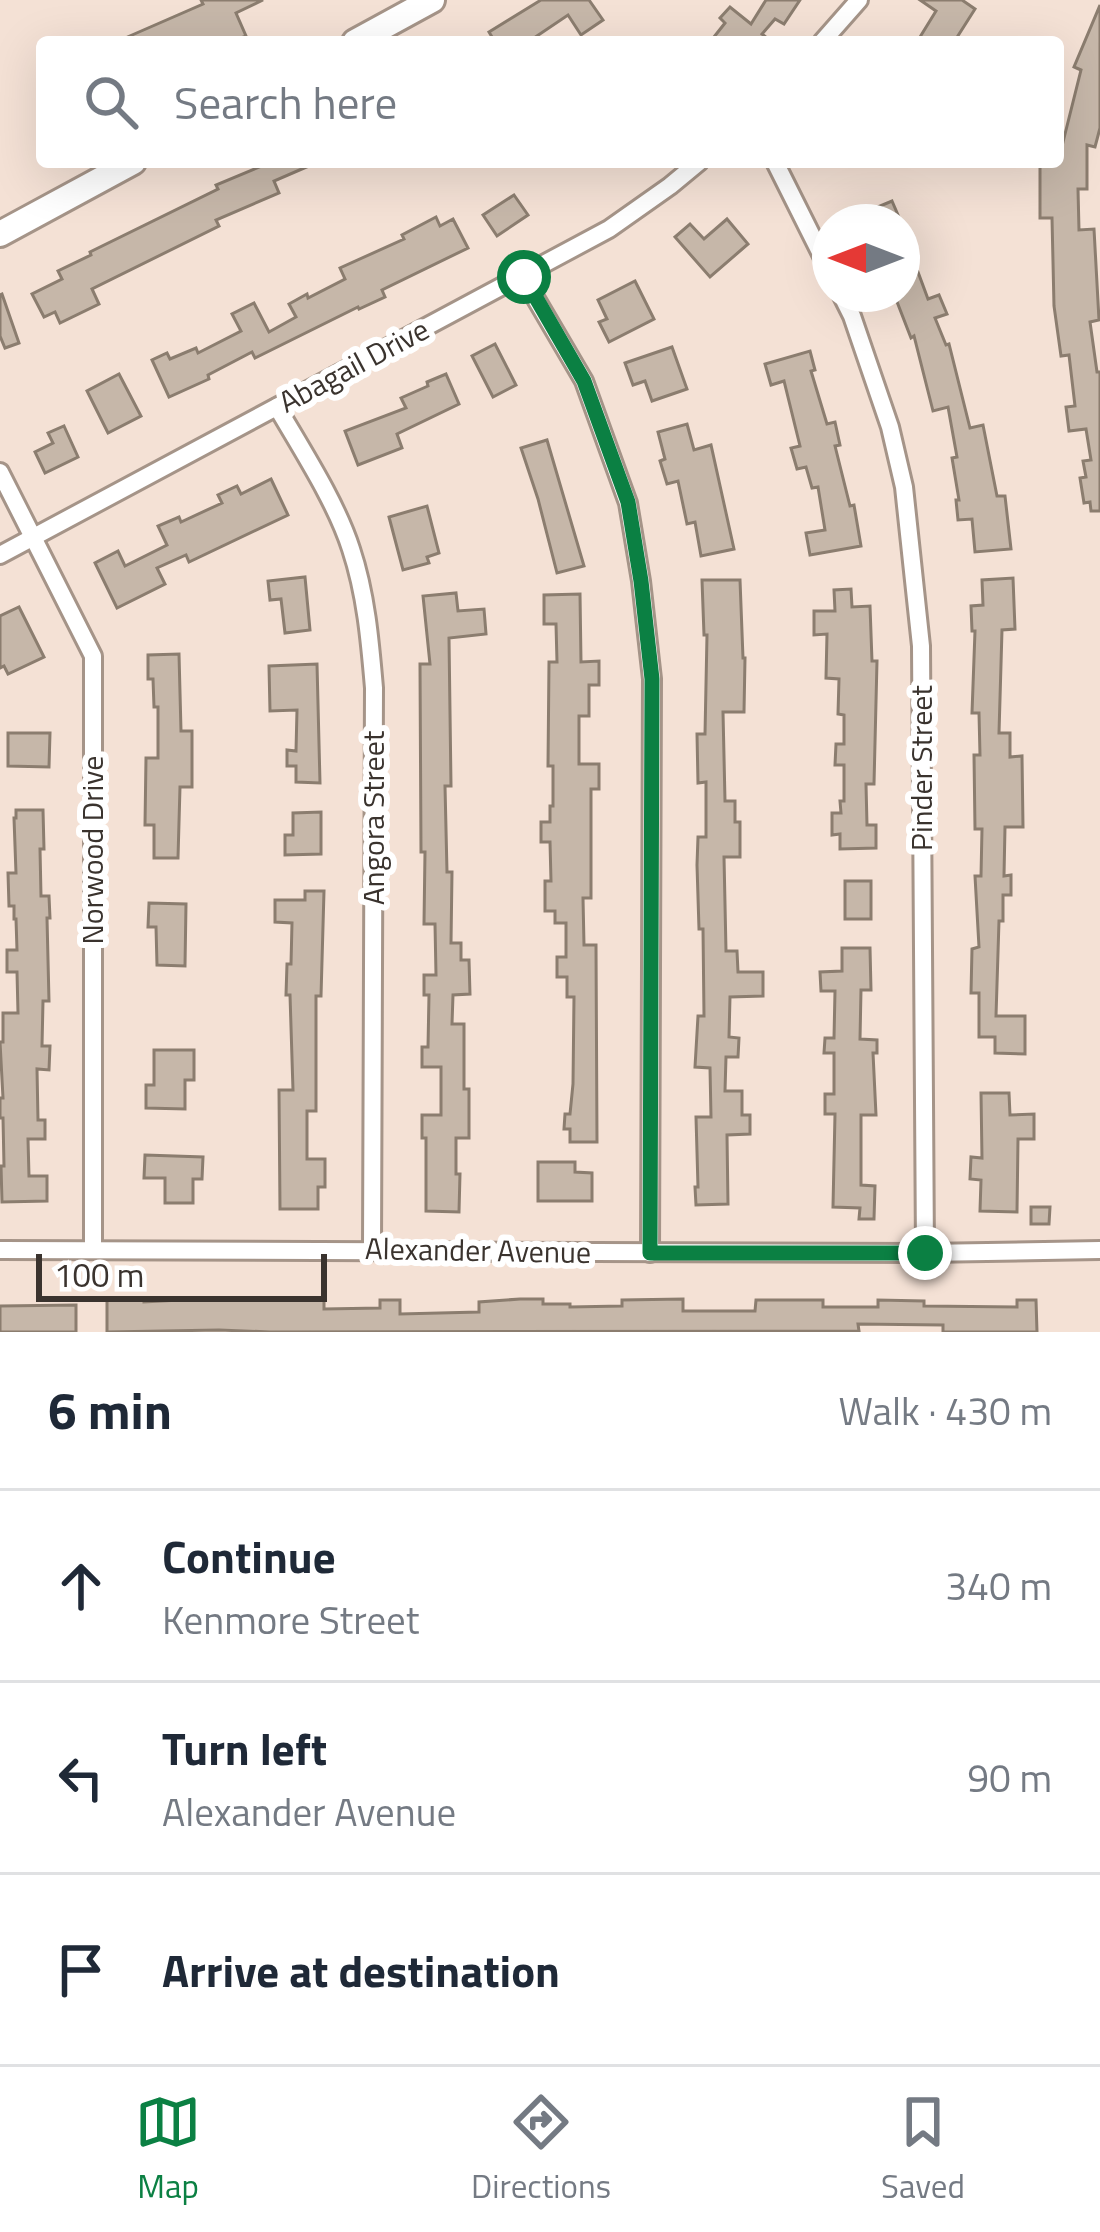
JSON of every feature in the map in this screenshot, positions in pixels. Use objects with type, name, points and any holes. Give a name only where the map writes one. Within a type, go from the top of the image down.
[{"type":"street","points":[[366,36],[432,0]]},
{"type":"street","points":[[827,36],[859,0]]},
{"type":"street","points":[[0,234],[122,168]]},
{"type":"street","name":"Abagail Drive","points":[[0,555],[524,277],[608,230],[692,168]]},
{"type":"street","points":[[778,168],[812,236]]},
{"type":"street","points":[[524,277],[584,381],[628,502],[641,581],[652,679],[650,1253]]},
{"type":"street","name":"Pinder Street","points":[[850,312],[890,427],[904,487],[921,646],[925,1253]]},
{"type":"street","name":"Angora Street","points":[[277,407],[350,547],[369,624],[374,688],[372,1250]]},
{"type":"street","name":"Norwood Drive","points":[[0,472],[93,656],[93,1250]]},
{"type":"street","name":"Alexander Avenue","points":[[0,1250],[1100,1250]]},
{"type":"building","points":[[201,0],[263,0],[236,13],[246,36],[130,36],[203,4]]},
{"type":"building","points":[[541,0],[589,0],[603,20],[581,35],[568,15],[537,36],[491,36],[489,32]]},
{"type":"building","points":[[766,0],[800,0],[784,24],[775,19],[764,36],[715,36],[725,23],[720,18],[730,7],[751,24]]},
{"type":"building","points":[[920,0],[962,0],[975,9],[958,36],[921,36],[936,11]]},
{"type":"building","points":[[1100,5],[1100,128],[1095,147],[1087,145],[1087,189],[1078,189],[1079,230],[1094,229],[1099,320],[1090,322],[1100,372],[1100,511],[1091,511],[1090,502],[1084,503],[1080,478],[1086,477],[1083,461],[1091,460],[1086,429],[1069,431],[1066,407],[1075,406],[1069,355],[1061,356],[1054,306],[1052,218],[1040,218],[1040,168],[1064,168],[1064,138],[1081,70],[1074,67]]},
{"type":"building","points":[[257,168],[304,168],[274,181],[279,193],[216,220],[219,226],[92,289],[99,304],[60,323],[55,312],[44,317],[32,294],[62,279],[58,271],[218,189],[216,185]]},
{"type":"building","points":[[514,195],[528,215],[497,236],[483,215]]},
{"type":"building","points":[[436,217],[440,226],[453,219],[468,248],[382,290],[385,297],[255,358],[252,352],[169,397],[152,360],[167,353],[170,359],[196,348],[198,353],[241,331],[232,314],[254,303],[269,332],[296,317],[289,304],[345,279],[340,268],[404,239],[402,235]]},
{"type":"building","points":[[727,219],[748,244],[710,277],[675,237],[690,224],[704,239]]},
{"type":"building","points":[[920,277],[928,299],[939,295],[947,314],[935,318],[949,344],[970,428],[983,425],[997,496],[1005,496],[1011,549],[975,552],[972,519],[958,520],[952,458],[957,457],[948,407],[933,411],[914,336],[911,338],[901,312],[920,312]]},
{"type":"building","points":[[635,281],[654,319],[609,342],[599,322],[607,319],[598,300]]},
{"type":"building","points":[[2,294],[19,343],[5,348],[0,336]]},
{"type":"building","points":[[495,344],[516,385],[493,397],[472,356]]},
{"type":"building","points":[[672,347],[687,389],[652,401],[645,381],[633,385],[625,363]]},
{"type":"building","points":[[810,351],[827,424],[835,422],[840,445],[835,446],[861,546],[810,555],[806,533],[825,530],[818,487],[812,488],[806,467],[797,469],[791,448],[800,446],[784,381],[771,385],[765,364]]},
{"type":"building","points":[[119,374],[141,416],[108,433],[87,391]]},
{"type":"building","points":[[446,374],[459,404],[397,434],[402,448],[358,465],[345,431],[406,408],[401,398]]},
{"type":"building","points":[[687,424],[694,450],[711,445],[734,549],[701,556],[695,522],[687,524],[678,481],[667,484],[658,432]]},
{"type":"building","points":[[64,426],[78,457],[45,473],[35,452],[53,443],[48,433]]},
{"type":"building","points":[[547,440],[584,566],[557,573],[521,448]]},
{"type":"building","points":[[271,479],[288,515],[189,562],[186,555],[157,568],[165,584],[117,608],[95,563],[118,551],[125,566],[167,545],[158,526],[179,517],[181,522],[222,503],[218,495],[237,486],[241,494]]},
{"type":"building","points":[[427,506],[439,553],[427,557],[429,563],[403,570],[389,517]]},
{"type":"building","points":[[305,577],[310,630],[285,633],[281,599],[270,600],[268,581]]},
{"type":"building","points":[[1013,578],[1015,629],[1002,630],[999,733],[1010,733],[1010,757],[1022,756],[1023,827],[1005,827],[1004,876],[1011,875],[1011,895],[1003,895],[1003,921],[999,921],[996,1016],[1025,1016],[1025,1054],[995,1053],[995,1037],[979,1037],[979,993],[971,993],[972,949],[979,947],[975,876],[981,876],[982,829],[975,829],[974,755],[980,755],[979,713],[972,713],[975,631],[971,606],[983,605],[982,580]]},
{"type":"building","points":[[702,580],[740,580],[744,712],[723,712],[725,801],[735,801],[735,822],[740,822],[740,857],[724,857],[726,951],[737,951],[738,972],[763,972],[763,996],[730,997],[729,1037],[739,1038],[738,1057],[726,1057],[725,1091],[742,1091],[742,1115],[750,1115],[750,1134],[727,1135],[728,1204],[696,1205],[696,1117],[711,1117],[710,1068],[695,1067],[698,1016],[704,1016],[697,865],[698,837],[706,837],[706,782],[698,783],[697,734],[705,734],[707,635]]},
{"type":"building","points":[[851,589],[852,607],[870,606],[872,661],[877,661],[874,784],[866,784],[867,825],[876,825],[876,848],[840,849],[840,834],[832,835],[832,813],[841,813],[840,801],[844,801],[844,765],[835,765],[836,744],[844,744],[844,715],[838,714],[839,679],[826,678],[827,634],[814,635],[814,611],[835,611],[834,590]]},
{"type":"building","points":[[456,593],[458,611],[484,609],[486,634],[449,638],[451,786],[445,786],[447,872],[452,872],[451,943],[461,943],[461,960],[469,960],[470,994],[453,995],[452,1024],[464,1024],[464,1089],[469,1089],[469,1138],[456,1138],[459,1212],[426,1211],[426,1138],[422,1138],[422,1115],[441,1115],[441,1067],[422,1067],[422,1047],[428,1047],[429,995],[424,995],[424,975],[436,975],[435,924],[424,924],[425,852],[421,852],[420,664],[430,664],[423,596]]},
{"type":"building","points":[[580,594],[581,662],[599,661],[599,685],[589,685],[589,716],[579,716],[579,764],[599,764],[599,789],[591,789],[591,898],[583,898],[584,945],[596,945],[597,1142],[570,1142],[570,1129],[564,1129],[573,1084],[574,997],[567,997],[567,977],[557,977],[557,957],[566,957],[566,923],[555,923],[555,911],[545,911],[545,881],[551,881],[550,842],[541,842],[541,822],[550,822],[553,806],[553,766],[548,766],[549,662],[557,662],[556,624],[544,624],[544,595]]},
{"type":"building","points":[[19,607],[44,657],[8,674],[4,666],[0,668],[0,616]]},
{"type":"building","points":[[179,654],[181,731],[192,731],[192,787],[180,787],[178,858],[154,858],[154,825],[145,825],[146,758],[158,758],[158,707],[154,707],[153,679],[148,679],[148,655]]},
{"type":"building","points":[[317,664],[320,783],[296,782],[296,766],[287,766],[287,750],[296,751],[297,710],[270,711],[269,666]]},
{"type":"building","points":[[8,733],[50,733],[49,767],[8,766]]},
{"type":"building","points":[[16,810],[43,810],[41,896],[49,896],[50,918],[49,1001],[43,1001],[42,1046],[50,1046],[49,1070],[37,1069],[38,1120],[45,1120],[45,1139],[28,1139],[29,1176],[47,1176],[47,1201],[2,1202],[0,1042],[3,1013],[18,1013],[17,972],[7,972],[7,950],[17,950],[8,873],[16,873]]},
{"type":"building","points":[[321,812],[321,854],[285,855],[285,835],[293,835],[293,813]]},
{"type":"building","points":[[845,881],[871,881],[871,919],[845,919]]},
{"type":"building","points":[[305,891],[324,891],[321,996],[316,996],[316,1111],[307,1111],[307,1159],[325,1159],[325,1187],[318,1187],[318,1209],[280,1209],[279,1090],[293,1090],[290,995],[286,995],[292,923],[275,922],[275,900],[305,900]]},
{"type":"building","points":[[149,903],[186,904],[185,966],[157,965],[156,927],[148,927]]},
{"type":"building","points":[[842,948],[870,948],[871,990],[861,990],[860,1039],[877,1040],[877,1053],[873,1053],[876,1115],[861,1115],[861,1185],[875,1186],[874,1219],[859,1219],[860,1208],[833,1207],[835,1114],[825,1114],[825,1094],[834,1094],[834,1053],[824,1053],[825,1038],[834,1038],[835,991],[821,991],[820,972],[842,971]]},
{"type":"building","points":[[154,1050],[194,1050],[194,1080],[185,1080],[185,1109],[146,1108],[146,1085],[154,1085]]},
{"type":"building","points":[[981,1093],[1009,1093],[1010,1115],[1034,1114],[1034,1139],[1018,1139],[1017,1212],[980,1211],[981,1180],[970,1179],[971,1157],[982,1158]]},
{"type":"building","points":[[145,1155],[203,1157],[202,1179],[193,1179],[193,1203],[165,1203],[165,1178],[144,1178]]},
{"type":"building","points":[[538,1162],[575,1162],[575,1172],[592,1173],[592,1201],[538,1201]]},
{"type":"building","points":[[1031,1207],[1050,1207],[1049,1224],[1031,1224]]},
{"type":"building","points":[[107,1299],[324,1299],[324,1309],[380,1308],[380,1300],[400,1300],[400,1314],[479,1312],[479,1302],[520,1299],[543,1299],[543,1304],[570,1307],[683,1299],[683,1311],[755,1311],[756,1300],[823,1300],[823,1307],[878,1307],[878,1300],[924,1301],[924,1306],[1017,1307],[1017,1300],[1036,1300],[1037,1332],[943,1332],[943,1325],[858,1324],[859,1331],[107,1332]]},
{"type":"building","points":[[76,1305],[76,1332],[0,1332],[0,1306]]},
{"type":"route","points":[[524,277],[584,381],[628,502],[641,581],[652,679],[650,1253],[925,1253]]}]
